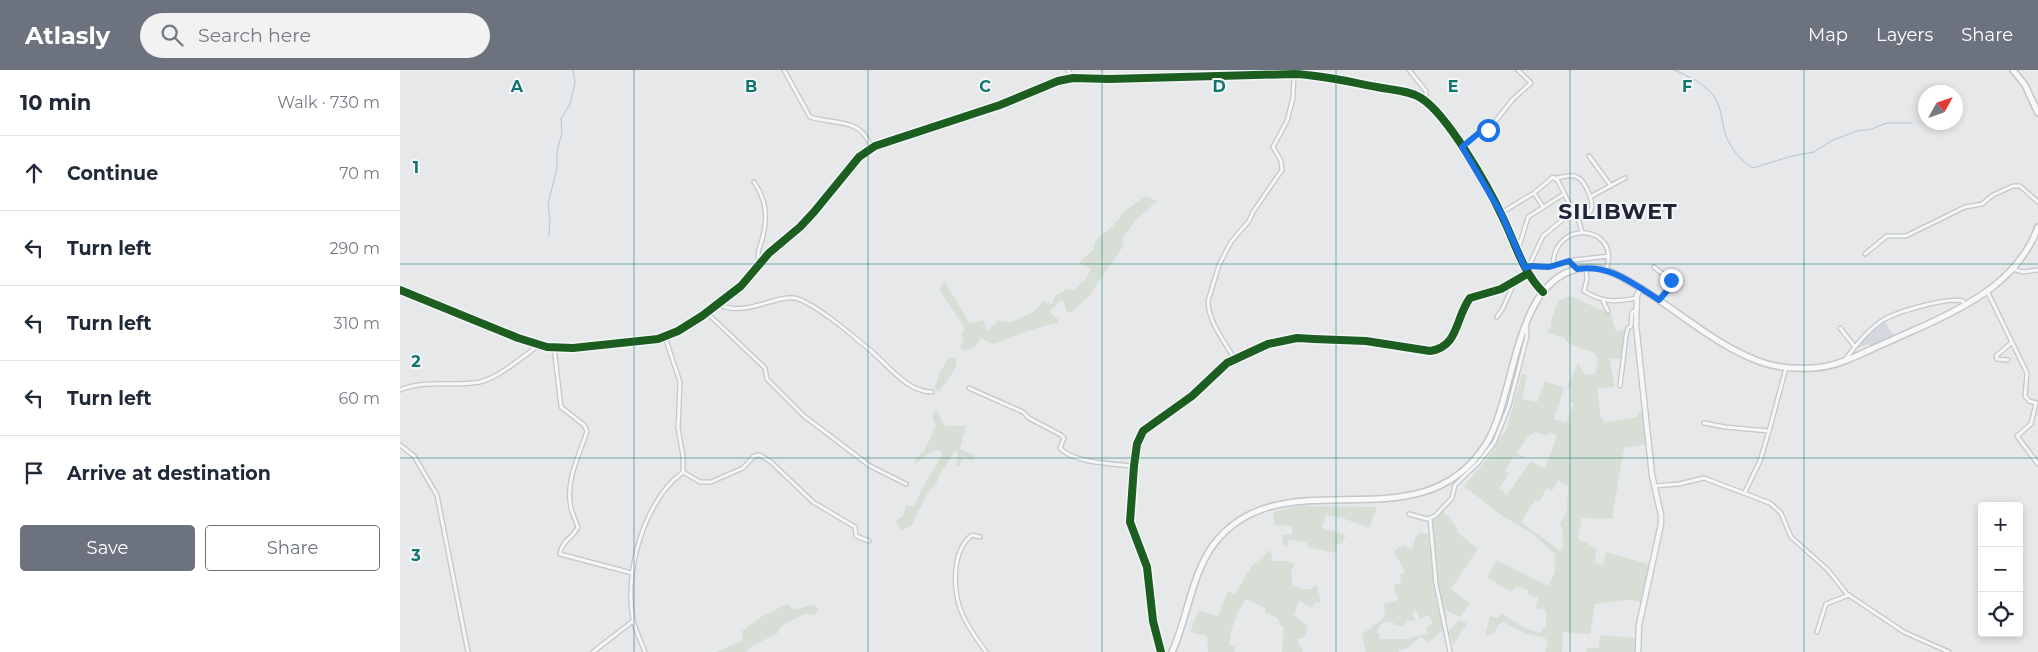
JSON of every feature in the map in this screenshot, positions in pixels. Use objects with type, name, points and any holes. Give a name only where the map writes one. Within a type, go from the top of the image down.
[{"type":"main road","points":[[2013,70],[2024,85],[2038,113]]},
{"type":"main road","points":[[1172,652],[1198,574],[1207,555],[1224,533],[1249,514],[1261,508],[1290,502],[1398,498],[1420,493],[1451,479],[1474,460],[1494,429],[1503,406],[1526,323],[1533,305],[1543,292],[1563,275],[1577,269],[1606,270],[1641,288],[1718,341],[1740,353],[1761,362],[1786,368],[1813,368],[1832,365],[1845,360],[1966,306],[1988,292],[2013,269],[2026,253],[2038,228]]},
{"type":"street","points":[[784,70],[810,117],[857,127],[867,138],[871,148]]},
{"type":"street","points":[[1068,70],[1073,78]]},
{"type":"street","points":[[1409,70],[1426,92],[1427,102]]},
{"type":"street","points":[[1462,147],[1480,132],[1490,128],[1513,99],[1531,83],[1518,70]]},
{"type":"street","points":[[1234,358],[1213,322],[1208,301],[1219,265],[1231,242],[1250,221],[1253,212],[1282,170],[1281,161],[1273,147],[1287,120],[1293,98],[1294,74]]},
{"type":"street","points":[[400,290],[539,345],[573,348],[637,342],[665,337],[719,305],[741,286],[769,252],[800,227],[859,157],[871,148],[1000,105],[1058,81],[1073,78],[1108,79],[1294,74],[1321,76],[1405,92],[1420,97],[1427,102],[1462,147],[1501,213],[1517,251],[1527,267],[1528,274],[1543,292]]},
{"type":"street","points":[[1590,156],[1611,186]]},
{"type":"street","points":[[1501,213],[1534,193],[1553,177],[1573,175],[1577,176],[1592,203],[1590,212],[1577,215]]},
{"type":"street","points":[[1556,178],[1573,211],[1577,215],[1582,232]]},
{"type":"street","points":[[1590,197],[1625,178]]},
{"type":"street","points":[[754,182],[764,199],[764,227],[758,255],[760,263]]},
{"type":"street","points":[[1866,254],[1886,236],[1906,236],[1965,207],[1982,204],[1993,195],[2013,186],[2020,186],[2038,202]]},
{"type":"street","points":[[1534,193],[1543,207]]},
{"type":"street","points":[[1517,251],[1528,217],[1564,194]]},
{"type":"street","points":[[1527,267],[1543,236],[1573,211]]},
{"type":"street","points":[[1553,265],[1555,255],[1561,243],[1576,233],[1582,232],[1590,233],[1607,248],[1609,256],[1606,270]]},
{"type":"street","points":[[1527,267],[1544,267],[1569,261],[1609,256]]},
{"type":"street","points":[[1569,261],[1577,269]]},
{"type":"street","points":[[1654,267],[1673,282],[1659,300]]},
{"type":"street","points":[[1586,268],[1587,279],[1584,291],[1603,300],[1636,298]]},
{"type":"street","points":[[2013,269],[2023,272],[2038,270]]},
{"type":"street","points":[[1161,652],[1153,621],[1147,567],[1130,522],[1137,444],[1143,431],[1192,396],[1234,358],[1268,344],[1298,338],[1366,341],[1430,351],[1437,350],[1448,344],[1470,298],[1514,283],[1528,274]]},
{"type":"street","points":[[1497,317],[1507,301],[1514,283]]},
{"type":"street","points":[[1638,652],[1639,625],[1661,524],[1654,486],[1639,364],[1636,298],[1641,288]]},
{"type":"street","points":[[1988,292],[2027,373],[2025,396],[2029,401],[2036,403],[2031,424],[2017,436],[2038,464]]},
{"type":"street","points":[[719,305],[735,310],[787,298],[799,299],[838,325],[904,381],[918,390],[932,392]]},
{"type":"street","points":[[1603,300],[1608,311]]},
{"type":"street","points":[[1845,360],[1878,324],[1902,313],[1927,304],[1951,300],[1963,301],[1966,306]]},
{"type":"street","points":[[1620,386],[1626,336],[1628,328],[1631,326],[1632,312],[1636,310]]},
{"type":"street","points":[[707,313],[761,364],[767,371],[767,379],[794,407],[870,466],[906,484]]},
{"type":"street","points":[[1408,514],[1423,519],[1430,519],[1439,512],[1452,498],[1455,485],[1480,462],[1494,443],[1505,419],[1527,336],[1526,323]]},
{"type":"street","points":[[1840,328],[1855,347]]},
{"type":"street","points":[[665,337],[680,382],[678,428],[683,456],[683,472]]},
{"type":"street","points":[[2008,360],[1997,359],[1995,355],[2011,343]]},
{"type":"street","points":[[400,390],[411,386],[483,381],[494,376],[539,345]]},
{"type":"street","points":[[554,347],[561,406],[584,425],[587,432],[571,478],[570,487],[570,501],[578,528],[575,533],[566,539],[560,554],[632,573]]},
{"type":"street","points":[[1745,492],[1760,461],[1786,368]]},
{"type":"street","points":[[969,388],[1023,412],[1028,418],[1061,434],[1064,438],[1060,448],[1065,452],[1095,462],[1134,466]]},
{"type":"street","points":[[1704,423],[1769,431]]},
{"type":"street","points":[[400,444],[414,456],[437,495],[468,652]]},
{"type":"street","points":[[683,472],[700,482],[711,482],[743,468],[754,456],[760,455],[771,462],[813,502],[855,527],[856,536],[869,542]]},
{"type":"street","points":[[645,652],[633,621],[632,573],[642,533],[648,520],[674,478],[683,472]]},
{"type":"street","points":[[1654,486],[1679,484],[1704,478],[1745,492],[1775,506],[1781,513],[1791,537],[1828,570],[1849,595],[1904,632],[1918,636],[1949,652]]},
{"type":"street","points":[[1451,479],[1455,485]]},
{"type":"street","points":[[1430,519],[1436,584],[1450,652]]},
{"type":"street","points":[[980,537],[972,536],[962,547],[957,563],[956,581],[960,609],[986,652]]},
{"type":"street","points":[[1817,632],[1826,604],[1849,595]]},
{"type":"street","points":[[593,652],[633,621]]},
{"type":"shaded area","points":[[1146,196],[1157,201],[1135,221],[1122,239],[1124,243],[1122,248],[1088,297],[1070,313],[1066,311],[1064,301],[1060,301],[1051,310],[1051,314],[1058,319],[1058,323],[1033,329],[993,344],[980,338],[977,345],[965,351],[960,348],[964,342],[961,334],[965,329],[939,288],[945,282],[969,323],[984,320],[986,331],[998,321],[1011,322],[1034,312],[1043,301],[1052,304],[1055,296],[1067,289],[1074,290],[1087,278],[1091,268],[1078,263],[1093,250],[1096,240],[1112,227],[1125,211]]},
{"type":"shaded area","points":[[1570,296],[1611,314],[1616,332],[1630,329],[1625,359],[1609,358],[1615,387],[1597,388],[1601,418],[1605,422],[1637,417],[1638,412],[1644,412],[1648,444],[1624,448],[1612,519],[1582,518],[1578,537],[1581,542],[1585,542],[1596,549],[1595,563],[1603,564],[1606,552],[1651,565],[1643,602],[1629,600],[1595,604],[1590,634],[1563,632],[1562,652],[1545,652],[1548,644],[1545,638],[1522,632],[1504,622],[1499,624],[1492,634],[1485,636],[1490,616],[1497,618],[1502,614],[1525,628],[1540,633],[1546,626],[1546,610],[1535,608],[1538,598],[1528,594],[1528,590],[1516,586],[1512,592],[1487,578],[1496,560],[1548,586],[1555,572],[1555,554],[1533,534],[1501,515],[1464,486],[1487,459],[1507,428],[1522,374],[1527,376],[1522,399],[1537,402],[1545,381],[1564,388],[1554,419],[1566,423],[1574,404],[1571,401],[1572,389],[1567,388],[1578,363],[1585,375],[1595,374],[1598,359],[1594,353],[1568,343],[1564,338],[1546,332],[1551,329],[1551,320],[1558,301]],"holes":[[[1536,432],[1547,436],[1550,432],[1557,436],[1545,469],[1531,461],[1507,495],[1499,488],[1509,474],[1505,471],[1514,456],[1523,459],[1524,457],[1516,452],[1527,438]],[[1558,480],[1568,486],[1567,512],[1560,524],[1563,531],[1563,547],[1560,551],[1521,522],[1535,500],[1539,502],[1547,488],[1552,491]]]},
{"type":"shaded area","points":[[1885,322],[1894,337],[1871,348],[1869,344],[1857,348],[1873,331]]},
{"type":"shaded area","points":[[957,358],[955,369],[939,392],[935,388],[939,374],[948,359]]},
{"type":"shaded area","points":[[936,410],[945,426],[966,426],[960,449],[975,456],[971,461],[964,456],[959,466],[956,465],[958,453],[955,451],[937,482],[928,492],[911,526],[901,531],[896,521],[904,515],[906,506],[915,506],[917,499],[942,455],[939,449],[923,457],[913,466],[917,457],[924,451],[936,426],[932,415]]},
{"type":"shaded area","points":[[1299,506],[1377,507],[1369,528],[1340,517],[1326,515],[1322,528],[1346,535],[1342,544],[1338,543],[1334,553],[1308,547],[1306,542],[1289,539],[1286,547],[1282,543],[1283,535],[1292,535],[1293,526],[1274,525],[1273,512]]},
{"type":"shaded area","points":[[1443,511],[1458,528],[1456,531],[1478,549],[1451,589],[1470,603],[1460,617],[1446,610],[1447,625],[1439,593],[1431,528],[1432,521]]},
{"type":"shaded area","points":[[1420,533],[1428,534],[1435,595],[1443,630],[1427,643],[1421,636],[1408,648],[1399,650],[1399,652],[1366,652],[1362,634],[1382,620],[1385,613],[1383,604],[1398,600],[1393,585],[1401,583],[1400,575],[1405,573],[1394,551],[1403,545],[1412,550],[1416,536]],"holes":[[[1416,611],[1420,619],[1428,615],[1433,623],[1426,628],[1427,633],[1408,639],[1379,639],[1380,635],[1377,630],[1384,623],[1393,622],[1394,625],[1405,626],[1405,621],[1415,620],[1412,612]]]},
{"type":"shaded area","points":[[1270,550],[1273,561],[1287,561],[1295,564],[1291,571],[1292,584],[1301,589],[1312,589],[1314,585],[1317,585],[1321,603],[1315,602],[1312,609],[1299,600],[1294,615],[1308,626],[1305,637],[1297,639],[1303,652],[1282,652],[1284,627],[1280,625],[1278,618],[1265,613],[1265,608],[1246,599],[1232,628],[1230,646],[1235,645],[1234,652],[1208,652],[1207,636],[1190,632],[1198,611],[1218,616],[1228,591],[1235,594],[1251,567]]},
{"type":"shaded area","points":[[788,604],[794,610],[815,604],[818,610],[815,615],[804,614],[780,627],[777,634],[753,645],[746,652],[716,652],[743,640],[742,631],[764,615]]},
{"type":"shaded area","points":[[1460,619],[1467,624],[1453,645],[1449,631]]},
{"type":"shaded area","points":[[1600,635],[1635,638],[1636,652],[1586,652],[1588,648],[1599,648]]},
{"type":"waterway","points":[[549,236],[548,203],[557,169],[557,151],[562,133],[561,119],[570,104],[575,83],[573,70]]},
{"type":"waterway","points":[[1674,70],[1700,83],[1713,95],[1719,105],[1728,141],[1741,159],[1753,168],[1792,156],[1814,152],[1833,140],[1857,131],[1872,129],[1887,123],[1912,123]]},
{"type":"cycle path","points":[[400,290],[518,338],[547,347],[573,348],[658,339],[678,331],[702,316],[741,286],[769,253],[800,227],[814,212],[859,157],[875,146],[1000,105],[1058,81],[1073,78],[1109,79],[1294,74],[1325,77],[1405,92],[1416,95],[1432,107],[1455,135],[1477,170],[1502,216],[1524,266],[1543,292]]},
{"type":"cycle path","points":[[1161,652],[1153,621],[1147,567],[1130,522],[1137,444],[1143,431],[1192,396],[1227,363],[1268,344],[1297,338],[1366,341],[1430,351],[1439,348],[1451,338],[1470,298],[1501,289],[1527,274]]},
{"type":"district","name":"SILIBWET","points":[[1618,211]]},
{"type":"route","points":[[1488,130],[1482,130],[1462,147],[1501,213],[1525,268],[1530,266],[1549,267],[1569,261],[1577,269],[1602,268],[1620,276],[1659,300],[1672,286],[1673,282],[1671,280]]}]
